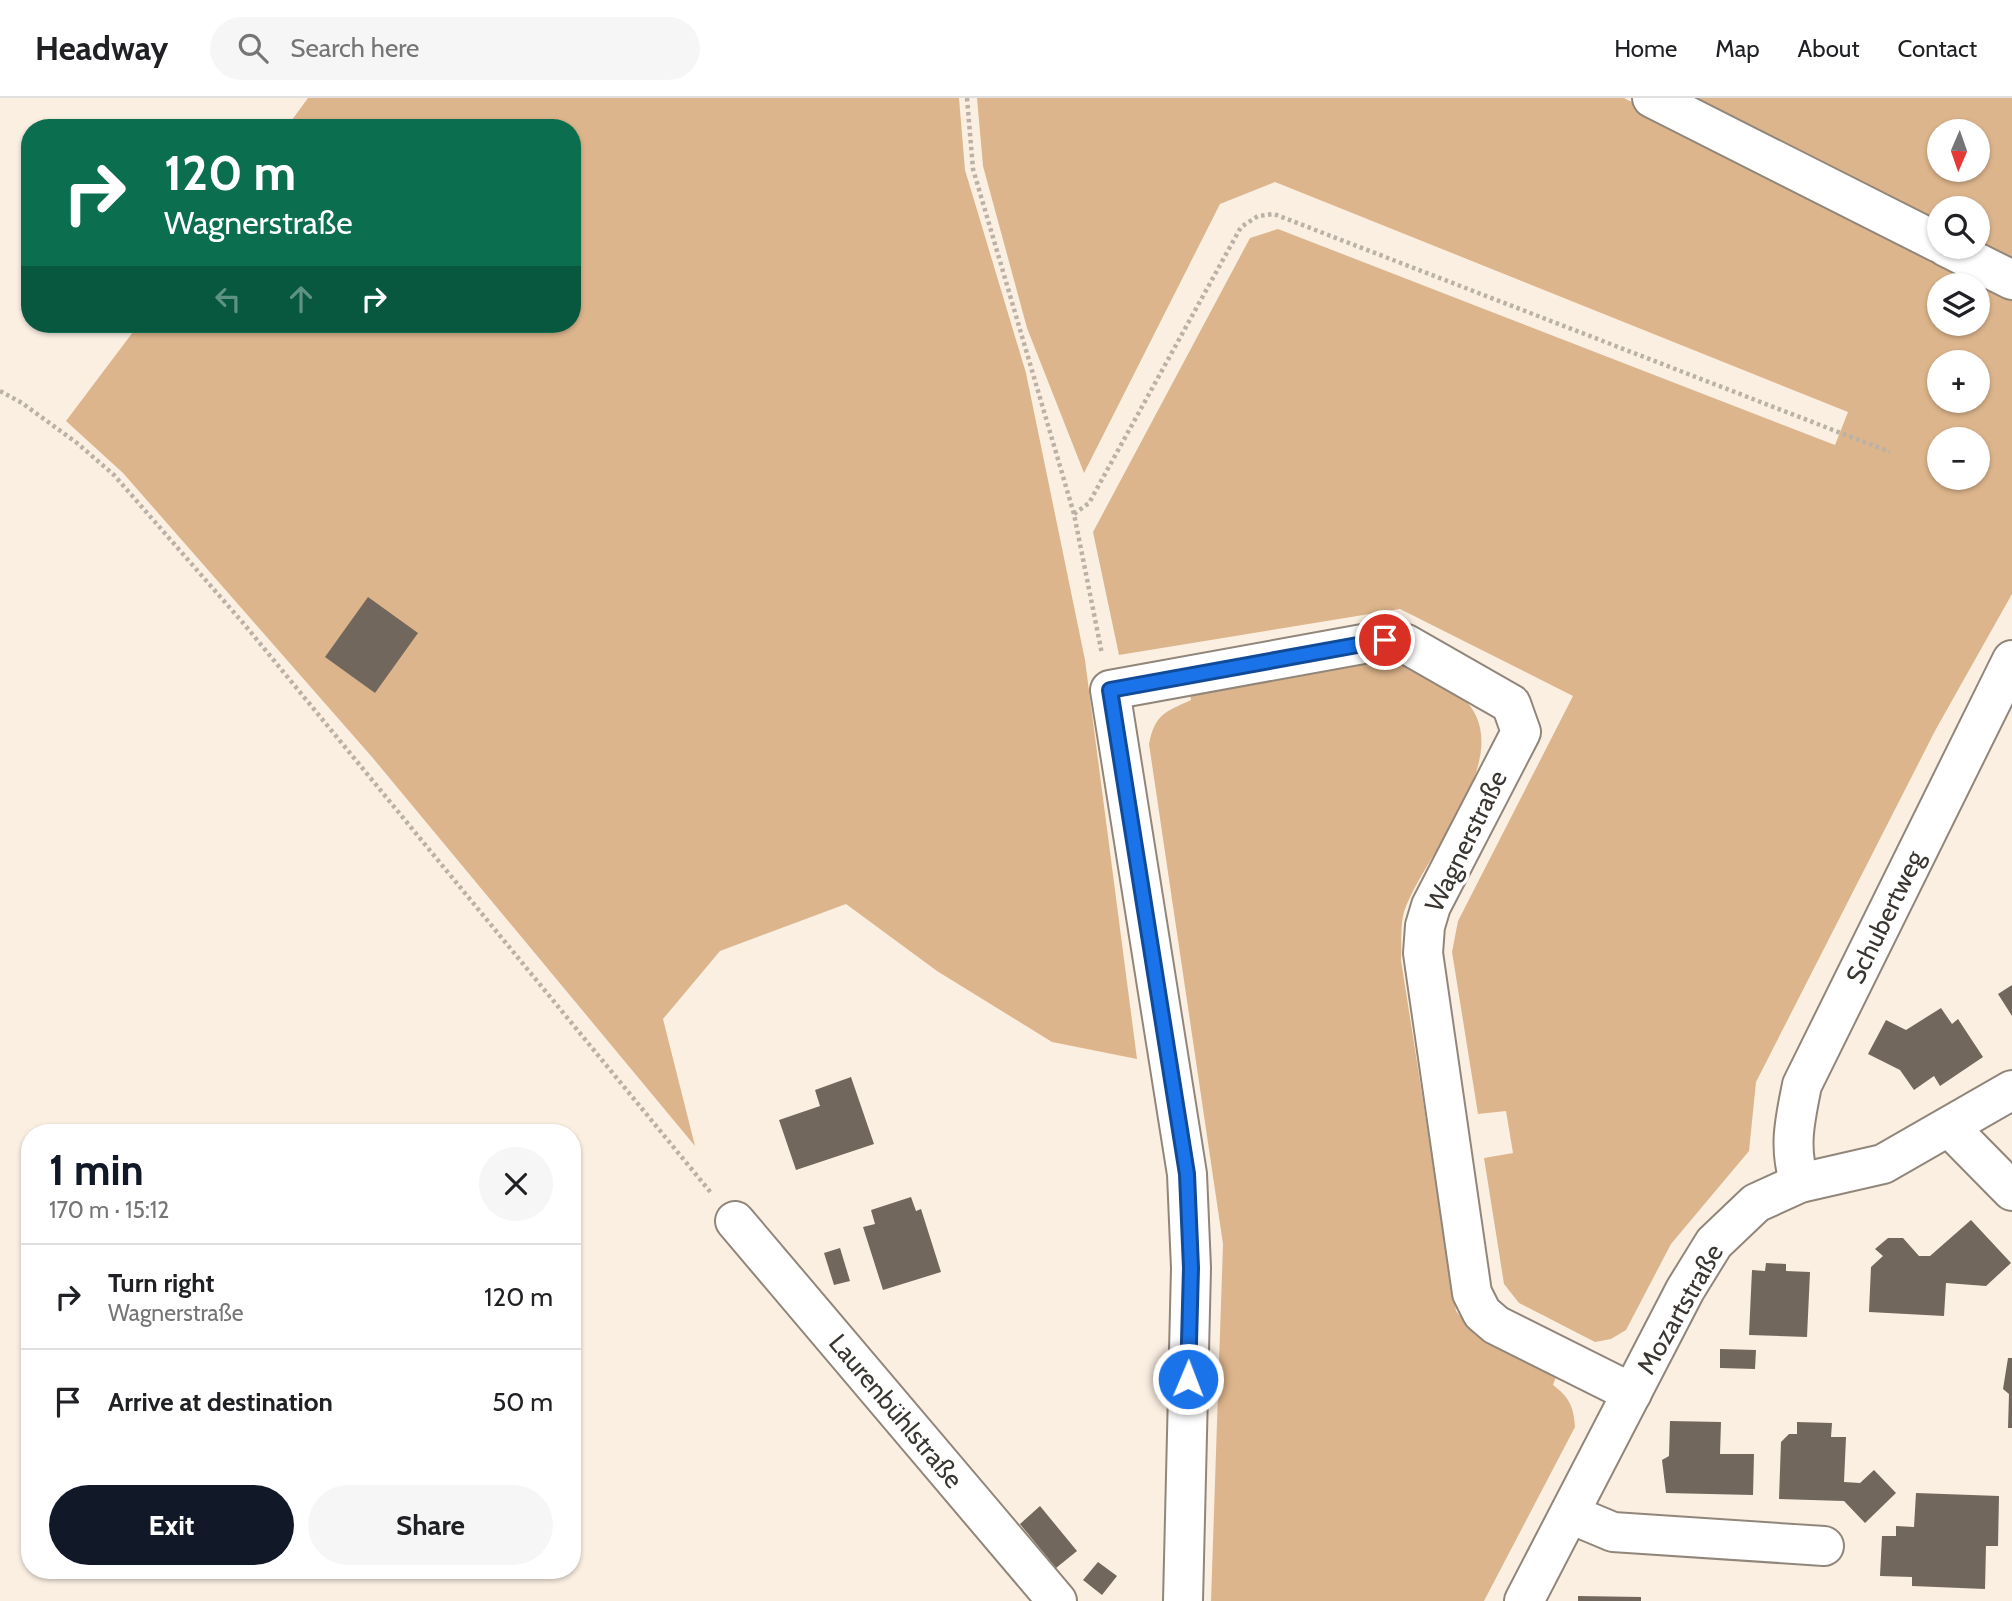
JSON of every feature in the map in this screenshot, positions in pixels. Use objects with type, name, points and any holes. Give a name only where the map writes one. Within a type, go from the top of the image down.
[{"type":"street","points":[[1652,98],[1927,237]]},
{"type":"street","points":[[1970,259],[2012,280]]},
{"type":"street","name":"Wagnerstraße","points":[[1110,690],[1385,640],[1406,644],[1511,704],[1521,732],[1431,906],[1425,926],[1423,953],[1472,1293],[1482,1313],[1496,1325],[1632,1393]]},
{"type":"street","name":"Schubertweg","points":[[1800,1183],[1792,1160],[1795,1118],[1802,1085],[2012,660]]},
{"type":"street","points":[[1110,690],[1187,1174],[1191,1268],[1183,1601]]},
{"type":"street","name":"Mozartstraße","points":[[1524,1601],[1685,1290],[1714,1243],[1756,1203],[1800,1183],[1883,1164],[1950,1128],[2012,1090]]},
{"type":"street","points":[[1950,1128],[2012,1191]]},
{"type":"street","name":"Laurenbühlstraße","points":[[735,1221],[1057,1601]]},
{"type":"street","points":[[1570,1514],[1612,1532],[1824,1546]]},
{"type":"path","points":[[967,98],[973,169],[1073,514],[1110,690]]},
{"type":"path","points":[[1073,514],[1089,503],[1241,227],[1258,216],[1274,214],[1890,452]]},
{"type":"path","points":[[0,391],[23,403],[78,443],[114,475],[244,624],[735,1221]]},
{"type":"shaded area","points":[[308,98],[959,98],[965,170],[1026,373],[1085,660],[1137,1059],[1052,1042],[937,971],[846,904],[720,951],[663,1019],[695,1146],[372,757],[123,473],[66,421],[132,333],[581,333],[581,119],[293,119]]},
{"type":"shaded area","points":[[977,98],[1624,98],[1927,257],[1927,259],[1958,273],[1927,273],[1927,336],[1990,336],[1990,289],[2012,301],[2012,594],[1936,729],[1756,1082],[1749,1151],[1671,1244],[1626,1330],[1611,1339],[1595,1342],[1519,1303],[1504,1284],[1484,1158],[1513,1153],[1506,1111],[1478,1114],[1452,952],[1458,921],[1573,696],[1400,609],[1119,655],[1093,532],[1250,238],[1278,229],[1835,445],[1848,412],[1275,182],[1220,204],[1084,473],[1027,328],[983,166]]},
{"type":"shaded area","points":[[1678,98],[2012,98],[2012,263],[1990,252],[1990,196],[1927,196],[1927,222]]},
{"type":"shaded area","points":[[1389,660],[1436,680],[1461,696],[1477,719],[1481,745],[1476,774],[1447,833],[1414,888],[1404,912],[1402,929],[1401,960],[1456,1311],[1475,1335],[1556,1377],[1553,1385],[1570,1403],[1575,1427],[1484,1601],[1211,1601],[1223,1244],[1149,744],[1154,726],[1162,715],[1191,700],[1189,689]]},
{"type":"building","points":[[368,597],[418,633],[375,693],[325,657]]},
{"type":"building","points":[[2012,985],[2012,1016],[1998,994]]},
{"type":"building","points":[[1941,1008],[1952,1024],[1958,1019],[1983,1057],[1940,1086],[1934,1076],[1914,1090],[1900,1070],[1868,1054],[1886,1020],[1906,1030]]},
{"type":"building","points":[[851,1077],[874,1144],[796,1170],[779,1120],[820,1106],[815,1090]]},
{"type":"building","points":[[911,1197],[916,1211],[921,1209],[941,1272],[883,1290],[863,1227],[875,1224],[871,1210]]},
{"type":"building","points":[[1971,1220],[2011,1263],[1986,1286],[1946,1283],[1944,1316],[1869,1312],[1871,1267],[1883,1256],[1875,1249],[1888,1238],[1903,1238],[1919,1256],[1930,1256]]},
{"type":"building","points":[[840,1248],[850,1281],[834,1285],[824,1253]]},
{"type":"building","points":[[1766,1263],[1786,1264],[1786,1271],[1810,1272],[1807,1337],[1749,1335],[1752,1270],[1765,1271]]},
{"type":"building","points":[[1720,1349],[1756,1350],[1755,1369],[1720,1368]]},
{"type":"building","points":[[2008,1358],[2012,1358],[2012,1428],[2008,1428],[2009,1394],[2003,1389]]},
{"type":"building","points":[[1670,1421],[1721,1422],[1720,1454],[1754,1454],[1753,1495],[1666,1493],[1662,1460],[1669,1456]]},
{"type":"building","points":[[1797,1422],[1832,1423],[1831,1437],[1846,1437],[1844,1482],[1860,1483],[1874,1470],[1896,1493],[1865,1523],[1844,1501],[1779,1499],[1781,1442],[1789,1434],[1797,1434]]},
{"type":"building","points":[[1916,1493],[1999,1496],[1998,1546],[1986,1546],[1985,1589],[1912,1586],[1912,1577],[1880,1576],[1882,1536],[1896,1536],[1896,1526],[1914,1527]]},
{"type":"building","points":[[1040,1506],[1077,1551],[1056,1568],[1020,1524]]},
{"type":"building","points":[[1098,1562],[1117,1576],[1102,1595],[1083,1580]]},
{"type":"building","points":[[1578,1596],[1641,1597],[1641,1601],[1578,1601]]},
{"type":"route","points":[[1188,1379],[1191,1268],[1187,1174],[1110,690],[1385,640]]}]
